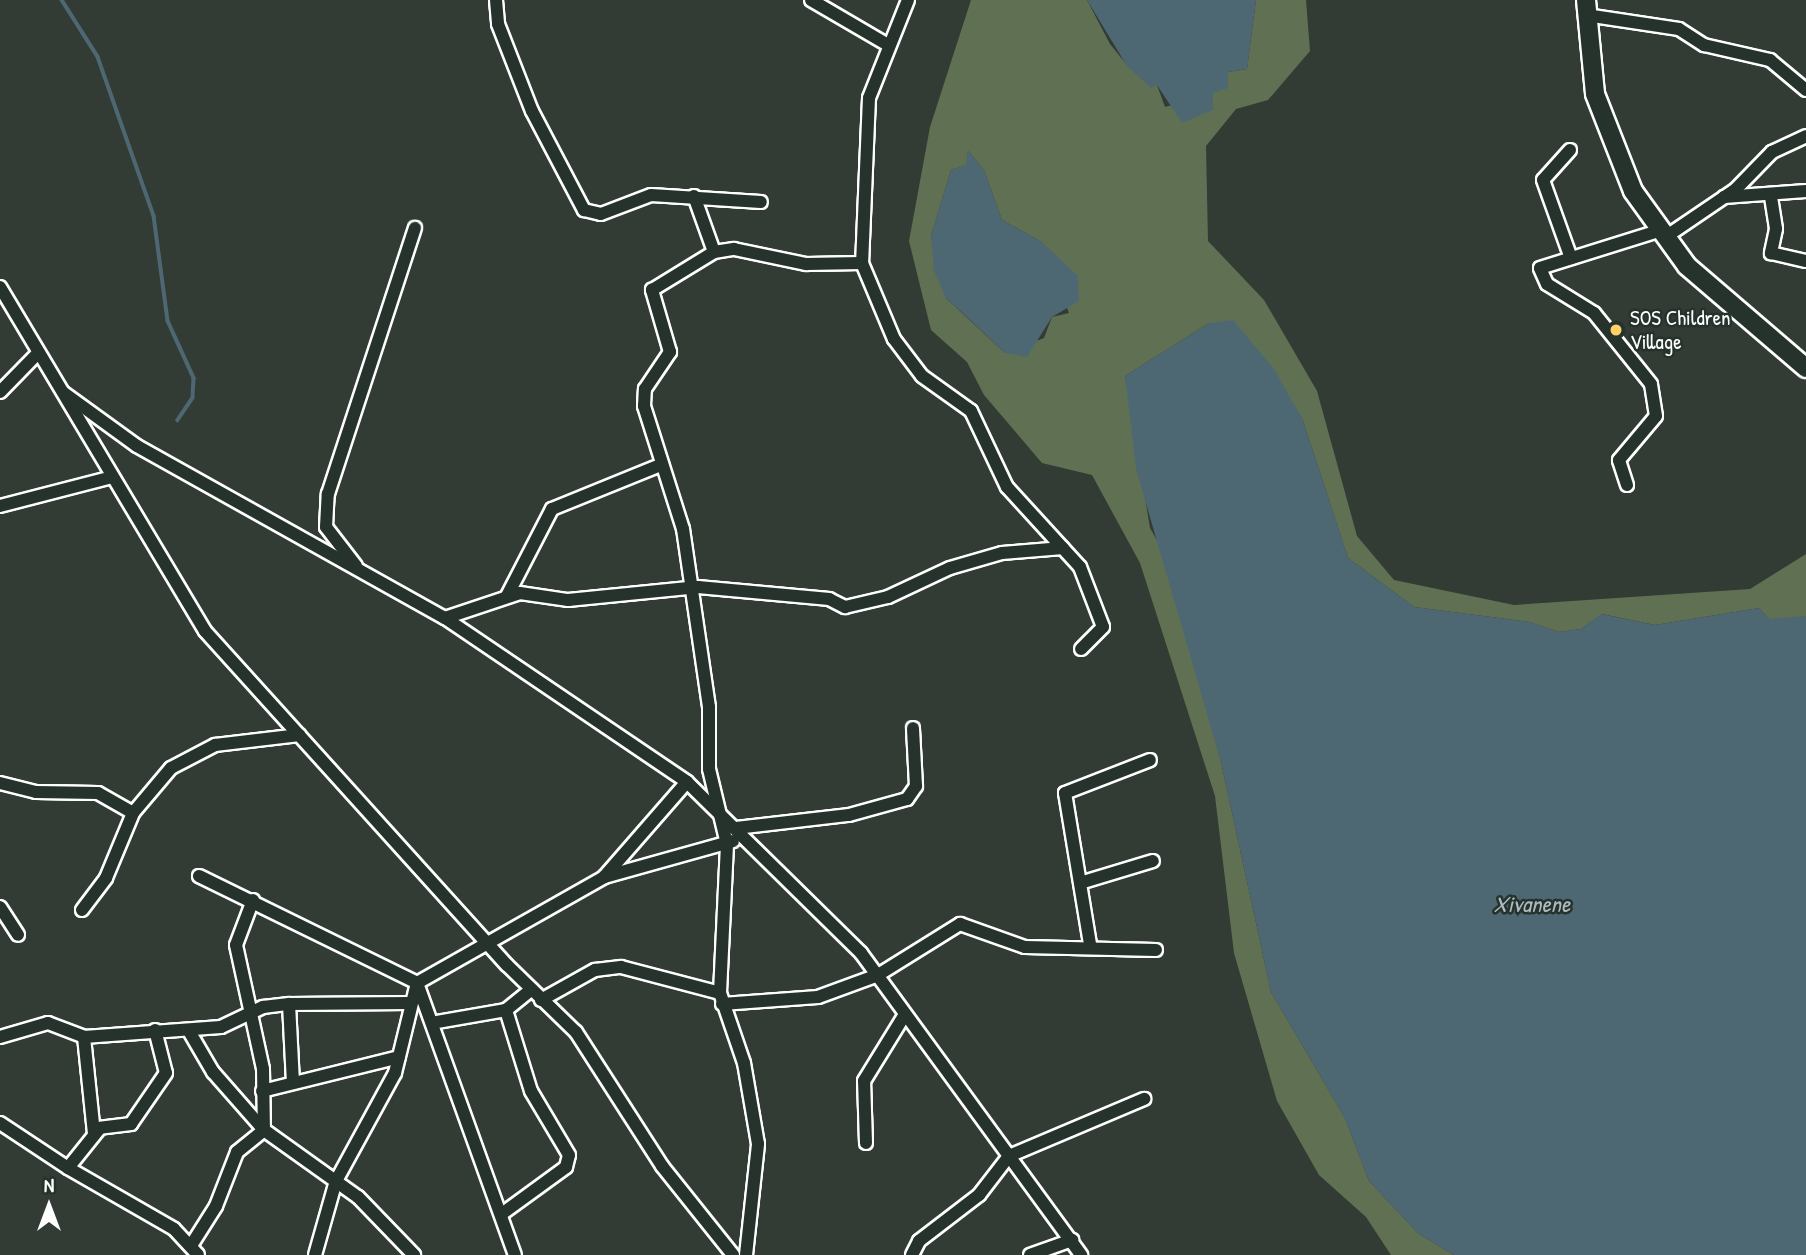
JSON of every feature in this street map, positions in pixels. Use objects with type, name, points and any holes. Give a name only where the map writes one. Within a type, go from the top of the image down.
[{"type":"main road","points":[[1586,8],[1603,121],[1661,234],[1707,286],[1806,368]]},
{"type":"street","points":[[496,0],[498,24],[531,111],[584,210],[601,214],[639,196],[694,196],[761,202]]},
{"type":"street","points":[[811,0],[888,45]]},
{"type":"street","points":[[908,0],[869,98],[862,263],[894,338],[922,376],[971,411],[1007,487],[1080,567],[1103,624],[1081,649]]},
{"type":"street","points":[[1586,8],[1679,29],[1704,45],[1770,60],[1806,90]]},
{"type":"street","points":[[1627,485],[1619,460],[1656,416],[1657,405],[1651,384],[1609,330],[1541,276],[1545,262],[1571,258],[1661,234],[1724,197],[1772,152],[1806,136]]},
{"type":"street","points":[[1570,150],[1543,180],[1571,258]]},
{"type":"street","points":[[1724,197],[1771,197],[1806,191]]},
{"type":"street","points":[[694,196],[714,252]]},
{"type":"street","points":[[1771,197],[1776,229],[1771,253],[1806,261]]},
{"type":"street","points":[[358,569],[326,527],[328,494],[415,228]]},
{"type":"street","points":[[746,1255],[758,1144],[744,1063],[721,998],[727,844],[709,769],[709,707],[688,589],[682,521],[658,466],[645,389],[670,352],[653,287],[714,252],[750,249],[812,265],[862,263]]},
{"type":"street","points":[[0,287],[188,607],[487,944],[576,1032],[662,1166],[733,1255]]},
{"type":"street","points":[[0,392],[38,354]]},
{"type":"street","points":[[64,393],[137,446],[445,618],[687,782],[740,831],[878,975],[904,1016],[1081,1255]]},
{"type":"street","points":[[507,596],[552,509],[611,479],[658,466]]},
{"type":"street","points":[[0,506],[112,477]]},
{"type":"street","points":[[445,618],[480,611],[507,596],[568,600],[688,589],[829,599],[845,607],[888,597],[950,568],[1002,553],[1063,548]]},
{"type":"street","points":[[315,1255],[336,1181],[399,1057],[409,1003],[417,983],[604,877],[727,844],[740,831],[849,816],[906,799],[916,786],[913,728]]},
{"type":"street","points":[[82,910],[107,878],[133,813],[171,768],[215,745],[299,735]]},
{"type":"street","points":[[1090,944],[1068,788],[1150,760]]},
{"type":"street","points":[[604,877],[687,782]]},
{"type":"street","points":[[0,783],[36,792],[98,793],[133,813]]},
{"type":"street","points":[[1080,883],[1153,861]]},
{"type":"street","points":[[199,876],[253,900],[417,983],[436,1022],[474,1146],[503,1213],[515,1255]]},
{"type":"street","points":[[253,900],[236,945],[246,1014],[261,1058],[264,1130]]},
{"type":"street","points":[[0,907],[18,934]]},
{"type":"street","points":[[541,1000],[595,970],[621,967],[721,998],[818,997],[878,975],[960,925],[1025,947],[1090,944],[1156,950]]},
{"type":"street","points":[[436,1022],[506,1010],[532,989]]},
{"type":"street","points":[[0,1037],[55,1022],[84,1037],[221,1027],[246,1014],[289,1004],[409,1003]]},
{"type":"street","points":[[289,1004],[293,1082]]},
{"type":"street","points":[[503,1213],[566,1167],[569,1155],[531,1091],[506,1010]]},
{"type":"street","points":[[866,1143],[864,1081],[904,1016]]},
{"type":"street","points":[[68,1168],[94,1133],[130,1125],[166,1073],[155,1030]]},
{"type":"street","points":[[190,1031],[213,1072],[264,1130],[336,1181],[414,1255]]},
{"type":"street","points":[[84,1037],[94,1133]]},
{"type":"street","points":[[262,1091],[399,1057]]},
{"type":"street","points":[[912,1255],[919,1241],[979,1195],[1009,1156],[1144,1099]]},
{"type":"street","points":[[0,1123],[195,1250],[237,1152],[264,1130]]},
{"type":"street","points":[[1030,1255],[1072,1240]]},
{"type":"green space","points":[[971,0],[1087,0],[1110,44],[1127,65],[1157,85],[1165,107],[1213,93],[1228,72],[1247,69],[1256,0],[1306,0],[1310,51],[1268,100],[1236,109],[1206,146],[1208,241],[1264,300],[1317,391],[1357,536],[1394,580],[1514,605],[1750,589],[1806,554],[1806,616],[1787,621],[1769,619],[1759,608],[1655,625],[1602,614],[1581,629],[1559,632],[1529,622],[1414,607],[1348,558],[1302,418],[1209,323],[1125,376],[1150,528],[1166,556],[1221,762],[1271,992],[1345,1118],[1369,1181],[1419,1234],[1454,1255],[1391,1255],[1366,1217],[1319,1175],[1277,1101],[1234,953],[1215,796],[1140,563],[1092,475],[1042,463],[984,395],[967,362],[931,330],[909,241],[930,127]],"holes":[[[968,151],[984,170],[1002,220],[1042,242],[1069,313],[1052,317],[1044,338],[1005,353],[946,298],[931,236],[951,170],[967,165]]]},
{"type":"water","points":[[1087,0],[1256,0],[1247,69],[1228,72],[1228,88],[1213,93],[1213,110],[1182,123],[1157,85],[1151,88],[1127,66]]},
{"type":"water","points":[[968,151],[984,170],[1002,220],[1042,242],[1078,276],[1079,301],[1052,317],[1027,357],[1005,353],[946,298],[934,271],[931,236],[951,170],[966,165]]},
{"type":"water","name":"Xivanene","points":[[1233,320],[1274,369],[1302,418],[1348,558],[1414,607],[1529,622],[1559,632],[1581,629],[1601,614],[1655,625],[1759,608],[1769,619],[1806,616],[1806,1255],[1454,1255],[1419,1234],[1369,1181],[1345,1118],[1271,992],[1221,762],[1136,469],[1125,376],[1209,323]]},
{"type":"waterway","points":[[62,0],[98,57],[154,216],[168,321],[194,378],[193,398],[178,420]]},
{"type":"place","name":"SOS Children Village","points":[[1616,330]]}]
